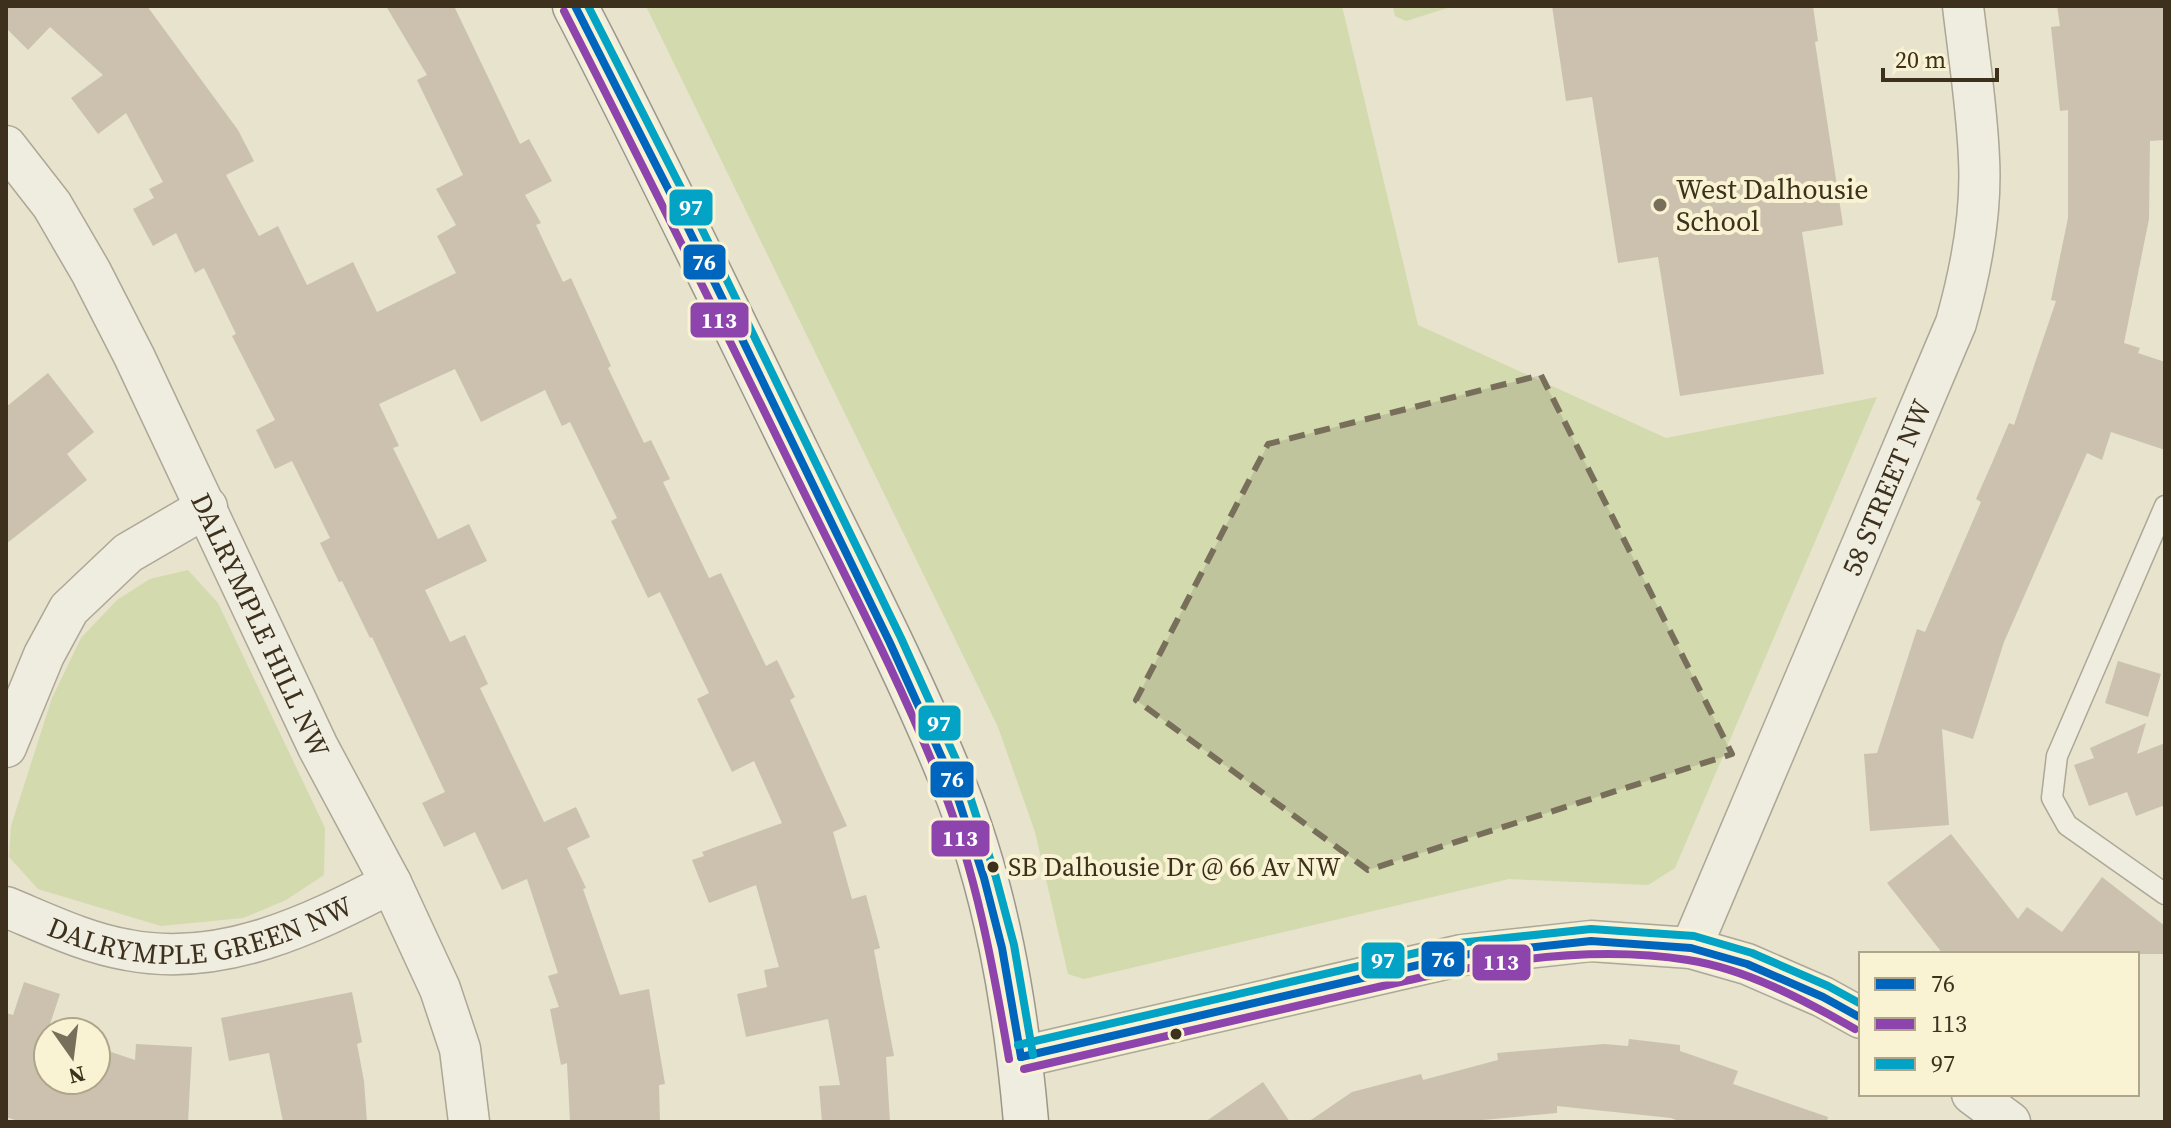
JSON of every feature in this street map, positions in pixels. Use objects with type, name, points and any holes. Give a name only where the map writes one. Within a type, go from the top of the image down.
[{"type":"street","points":[[575,6],[688,228],[890,643],[952,780],[984,878],[1002,948],[1021,1057],[1026,1122]]},
{"type":"street","name":"58 STREET NW","points":[[1691,948],[1956,323],[1972,261],[1980,162],[1963,6]]},
{"type":"street","name":"DALRYMPLE HILL NW","points":[[6,146],[52,205],[75,242],[207,507],[318,747],[391,883],[440,989],[460,1049],[469,1122]]},
{"type":"street","points":[[6,747],[44,655],[69,609],[128,553],[207,507]]},
{"type":"street","name":"DALRYMPLE GREEN NW","points":[[6,907],[54,927],[127,950],[170,955],[253,944],[320,919],[391,883]]},
{"type":"street","points":[[1021,1057],[1462,955],[1591,941],[1691,948],[1747,964],[1823,997],[1859,1017]]},
{"type":"street","points":[[1975,1096],[2010,1122]]},
{"type":"lane","points":[[2165,506],[2057,756],[2052,798],[2067,825],[2165,894]]},
{"type":"highlighted area","points":[[1541,375],[1732,754],[1368,870],[1136,700],[1268,444]]},
{"type":"green space","points":[[646,6],[1342,6],[1418,325],[1666,438],[1877,397],[1675,868],[1648,885],[1509,879],[1084,979],[1068,974],[1035,832],[998,727]]},
{"type":"green space","points":[[1393,6],[1454,6],[1406,21],[1395,16]]},
{"type":"green space","points":[[188,570],[218,603],[325,828],[324,875],[286,900],[243,918],[161,926],[38,889],[9,857],[11,826],[52,698],[81,638],[117,600],[150,579]]},
{"type":"building","points":[[6,6],[147,6],[238,130],[254,161],[226,175],[259,236],[278,226],[307,285],[353,262],[377,312],[456,273],[437,236],[456,225],[436,189],[463,175],[417,80],[427,75],[386,6],[454,6],[520,144],[529,139],[552,181],[525,195],[541,223],[536,225],[563,282],[571,278],[611,366],[608,368],[644,443],[651,440],[670,479],[663,482],[709,578],[721,573],[766,666],[777,660],[795,697],[790,700],[847,826],[833,832],[852,899],[866,895],[880,948],[874,950],[894,1056],[886,1057],[890,1122],[822,1122],[819,1086],[840,1085],[828,1019],[746,1037],[737,994],[767,987],[764,970],[779,967],[756,885],[709,903],[692,860],[704,856],[702,852],[782,823],[754,761],[732,772],[697,699],[709,693],[660,592],[648,598],[611,521],[617,518],[570,422],[562,426],[545,390],[481,422],[455,369],[379,404],[399,446],[393,448],[438,539],[469,524],[487,561],[425,590],[450,642],[465,635],[488,684],[480,688],[544,822],[576,807],[590,837],[567,848],[586,888],[583,889],[620,995],[649,989],[665,1084],[659,1085],[660,1122],[570,1122],[567,1063],[561,1065],[550,1009],[559,1007],[548,976],[558,973],[527,879],[502,890],[475,832],[444,847],[422,803],[445,792],[372,637],[320,543],[330,538],[292,461],[275,469],[256,430],[275,420],[232,336],[236,334],[204,268],[195,273],[176,233],[153,246],[133,209],[154,198],[149,189],[163,182],[126,113],[98,134],[71,98],[103,75],[50,27],[28,50],[6,28]]},
{"type":"building","points":[[1552,6],[1813,6],[1818,41],[1815,42],[1843,225],[1802,232],[1824,374],[1680,396],[1658,257],[1618,263],[1592,97],[1566,101]]},
{"type":"building","points":[[2057,6],[2165,6],[2165,140],[2150,141],[2149,219],[2124,343],[2140,348],[2138,353],[2165,362],[2165,450],[2111,432],[2102,460],[2087,453],[2004,642],[1973,739],[1942,729],[1949,825],[1870,831],[1864,754],[1877,753],[1917,629],[1925,632],[1981,502],[1976,499],[2009,423],[2014,425],[2056,301],[2051,300],[2068,218],[2068,110],[2060,111],[2051,27],[2060,26]]},
{"type":"building","points":[[48,373],[94,432],[67,454],[87,480],[6,544],[6,407]]},
{"type":"building","points":[[2118,661],[2161,674],[2148,717],[2105,703]]},
{"type":"building","points":[[2146,723],[2137,754],[2165,743],[2165,805],[2136,816],[2127,792],[2089,806],[2074,765],[2094,758],[2090,748]]},
{"type":"building","points":[[1951,834],[2018,919],[2027,907],[2062,932],[2102,877],[2165,926],[2165,954],[1941,952],[1887,883]]},
{"type":"building","points":[[24,982],[60,994],[53,1016],[32,1016],[32,1096],[112,1096],[112,1052],[135,1060],[136,1044],[192,1047],[188,1122],[21,1122],[6,1117],[6,1013],[13,1015]]},
{"type":"building","points":[[352,992],[362,1042],[357,1044],[367,1122],[283,1122],[269,1053],[229,1061],[221,1018]]},
{"type":"building","points":[[1629,1039],[1680,1045],[1680,1051],[1738,1071],[1733,1084],[1828,1117],[1827,1122],[1681,1122],[1671,1118],[1557,1106],[1557,1113],[1461,1122],[1308,1122],[1352,1092],[1421,1074],[1423,1080],[1498,1060],[1497,1053],[1604,1044],[1628,1046]]},
{"type":"building","points":[[1263,1082],[1290,1122],[1205,1122]]},
{"type":"transit line","name":"76","points":[[575,6],[688,228],[890,643],[952,780],[984,878],[1002,948],[1021,1057]]},
{"type":"transit line","name":"97","points":[[588,6],[699,223],[901,638],[963,775],[1014,945],[1033,1055]]},
{"type":"transit line","name":"113","points":[[564,11],[869,624],[924,743],[953,817],[974,885],[1009,1059]]},
{"type":"transit line","name":"97","points":[[1018,1045],[1459,943],[1591,929],[1694,936],[1752,953],[1859,1003]]},
{"type":"transit line","name":"76","points":[[1021,1057],[1462,955],[1591,941],[1691,948],[1747,964],[1823,997],[1859,1017]]},
{"type":"transit line","name":"113","points":[[1024,1069],[1456,970],[1502,962],[1595,954],[1688,960],[1731,970],[1795,997],[1855,1029]]},
{"type":"place","name":"West Dalhousie School","points":[[1660,205]]},
{"type":"place","name":"SB Dalhousie Dr @ 66 Av NW","points":[[993,867]]}]
